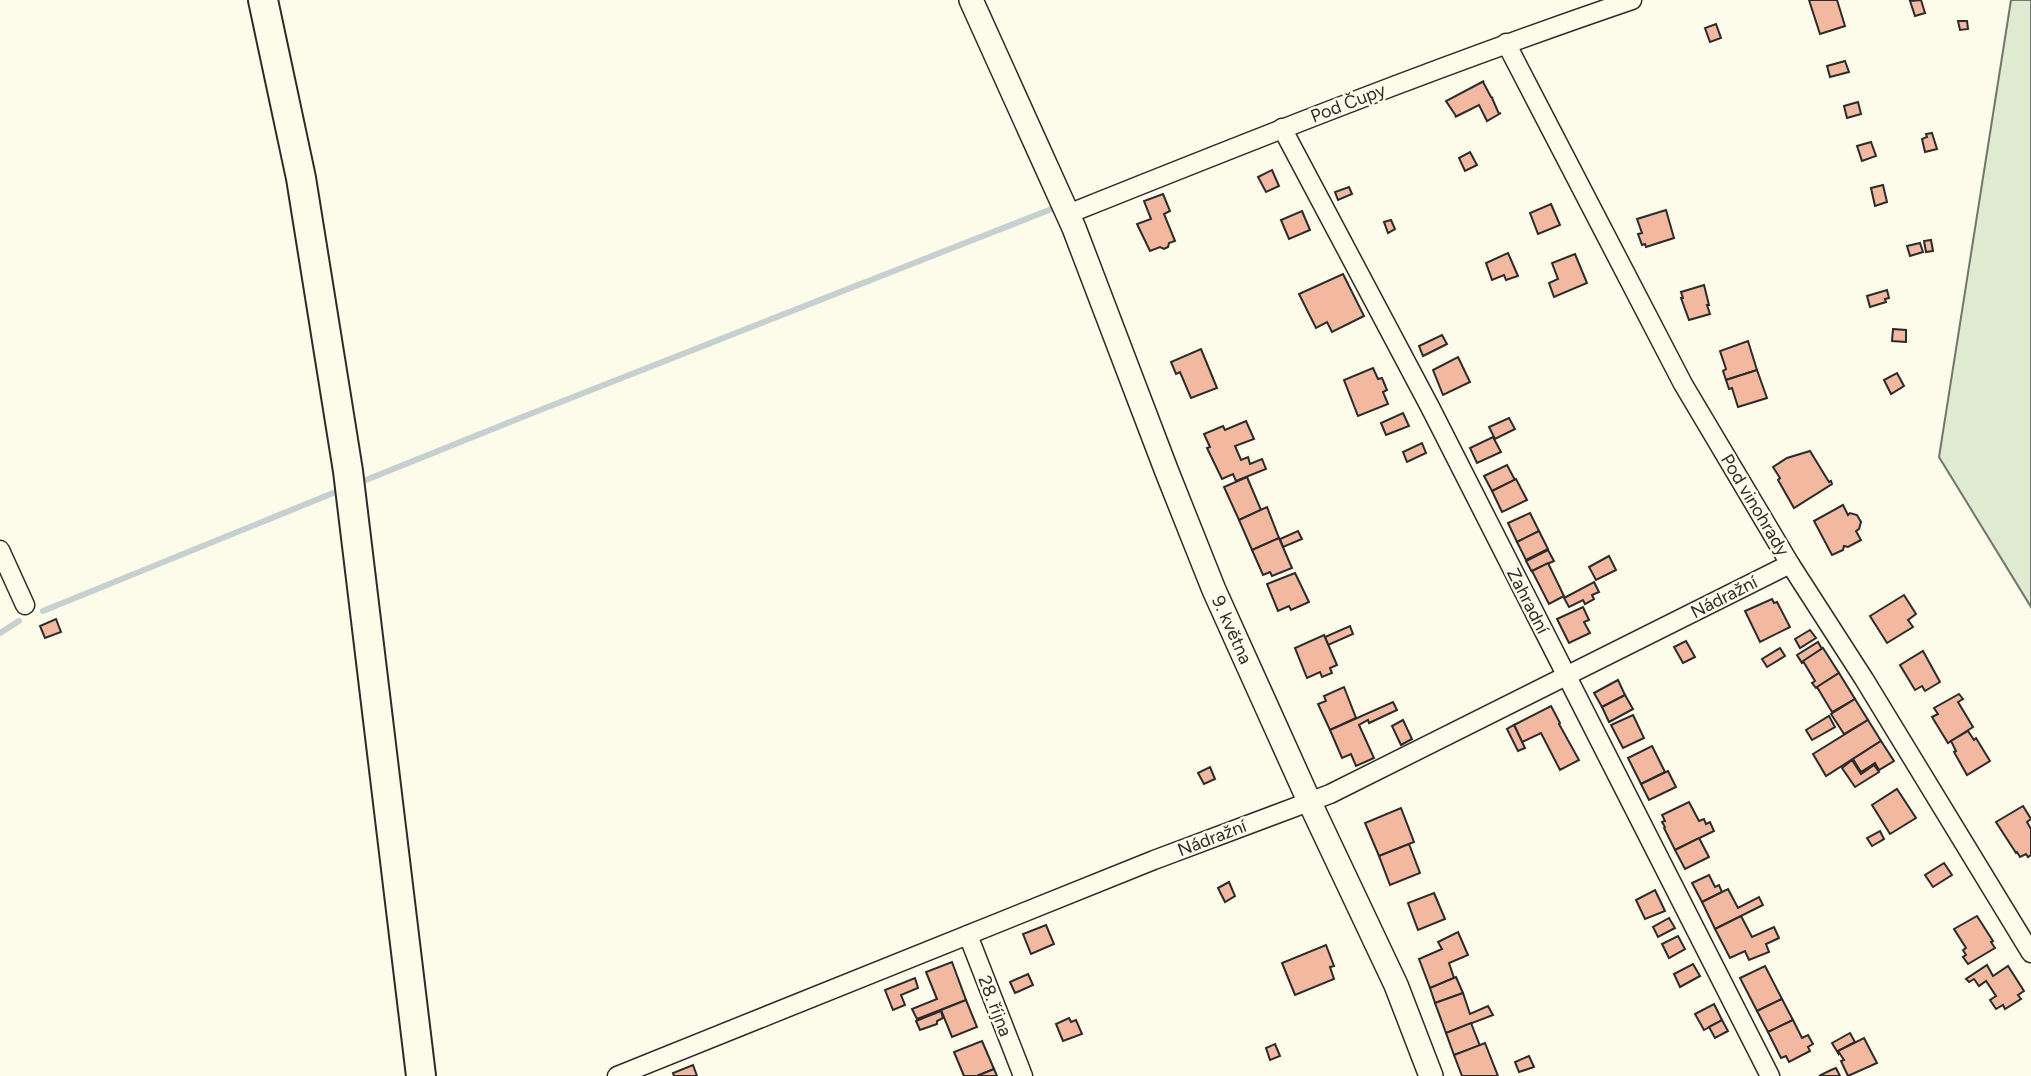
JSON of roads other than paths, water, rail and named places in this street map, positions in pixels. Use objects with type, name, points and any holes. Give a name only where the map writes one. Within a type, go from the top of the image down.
[{"type":"main road","points":[[263,0],[302,178],[350,484],[421,1076]]},
{"type":"street","name":"9. května","points":[[971,0],[1068,214],[1195,543],[1236,640],[1396,985],[1431,1076]]},
{"type":"street","name":"Pod Čupy","points":[[1068,214],[1282,128],[1506,43],[1632,0]]},
{"type":"street","name":"Pod vinohrady","points":[[1506,43],[1683,384],[1790,564],[1864,679],[2031,953]]},
{"type":"street","name":"Zahradní","points":[[1282,128],[1430,407],[1770,1076]]},
{"type":"street","points":[[0,550],[24,605]]},
{"type":"street","name":"Nádražní","points":[[617,1076],[644,1071],[1154,860],[1310,803],[1790,564]]},
{"type":"street","name":"28. října","points":[[968,935],[1023,1076]]},
{"type":"waterway","points":[[356,484],[1054,208]]},
{"type":"waterway","points":[[43,611],[343,489]]},
{"type":"waterway","points":[[0,633],[19,621]]}]
